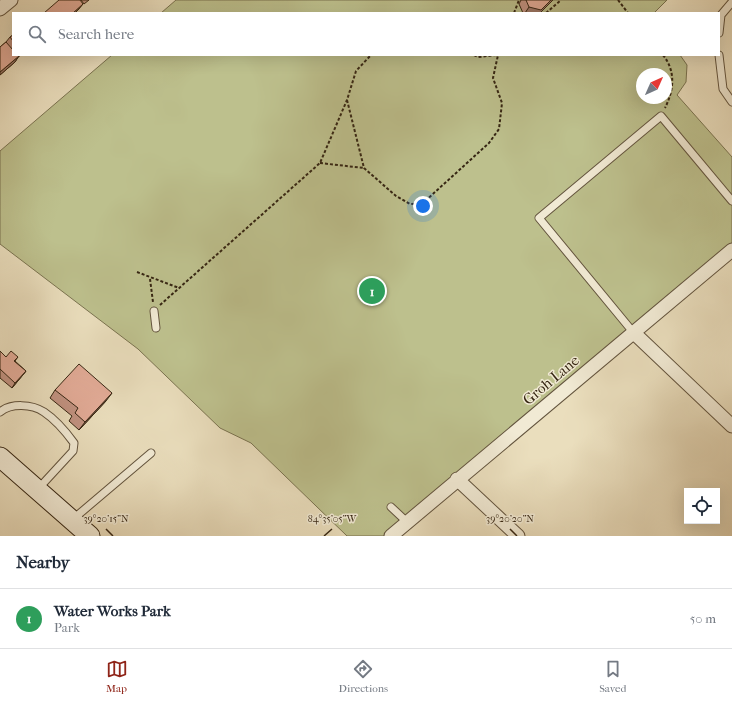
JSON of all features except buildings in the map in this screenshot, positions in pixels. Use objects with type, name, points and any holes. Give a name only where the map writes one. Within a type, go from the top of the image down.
[{"type":"street","points":[[0,9],[11,0]]},
{"type":"street","name":"Groh Lane","points":[[391,536],[457,479],[732,250]]},
{"type":"street","points":[[633,332],[732,426]]},
{"type":"street","points":[[0,457],[90,536]]},
{"type":"street","points":[[457,479],[518,536]]},
{"type":"lane","points":[[720,24],[721,15],[732,2]]},
{"type":"lane","points":[[719,56],[723,89],[732,102]]},
{"type":"lane","points":[[633,332],[539,218],[661,116],[732,201]]},
{"type":"lane","points":[[154,311],[156,328]]},
{"type":"lane","points":[[0,412],[5,408],[22,405],[43,411],[63,429],[74,443],[73,451],[37,489]]},
{"type":"lane","points":[[72,520],[151,454]]},
{"type":"lane","points":[[391,507],[407,522]]},
{"type":"path","points":[[514,12],[520,0]]},
{"type":"path","points":[[547,12],[561,0]]},
{"type":"path","points":[[618,0],[627,12]]},
{"type":"path","points":[[154,311],[320,162],[346,100],[356,71],[370,56]]},
{"type":"path","points":[[476,56],[488,56]]},
{"type":"path","points":[[320,162],[364,168],[396,196],[410,204],[424,203],[489,143],[499,129],[502,103],[493,78],[497,56]]},
{"type":"path","points":[[661,116],[670,98],[673,81],[671,70],[664,56]]},
{"type":"path","points":[[346,100],[364,168]]},
{"type":"path","points":[[136,272],[179,288]]},
{"type":"path","points":[[150,278],[154,311]]},
{"type":"green space","points":[[176,0],[667,0],[655,12],[162,12]]},
{"type":"green space","points":[[111,56],[681,56],[687,65],[686,82],[677,95],[732,157],[732,250],[391,536],[347,536],[251,443],[220,428],[138,349],[0,244],[0,151]]},
{"type":"place","name":"Water Works Park","points":[[372,291]]}]
